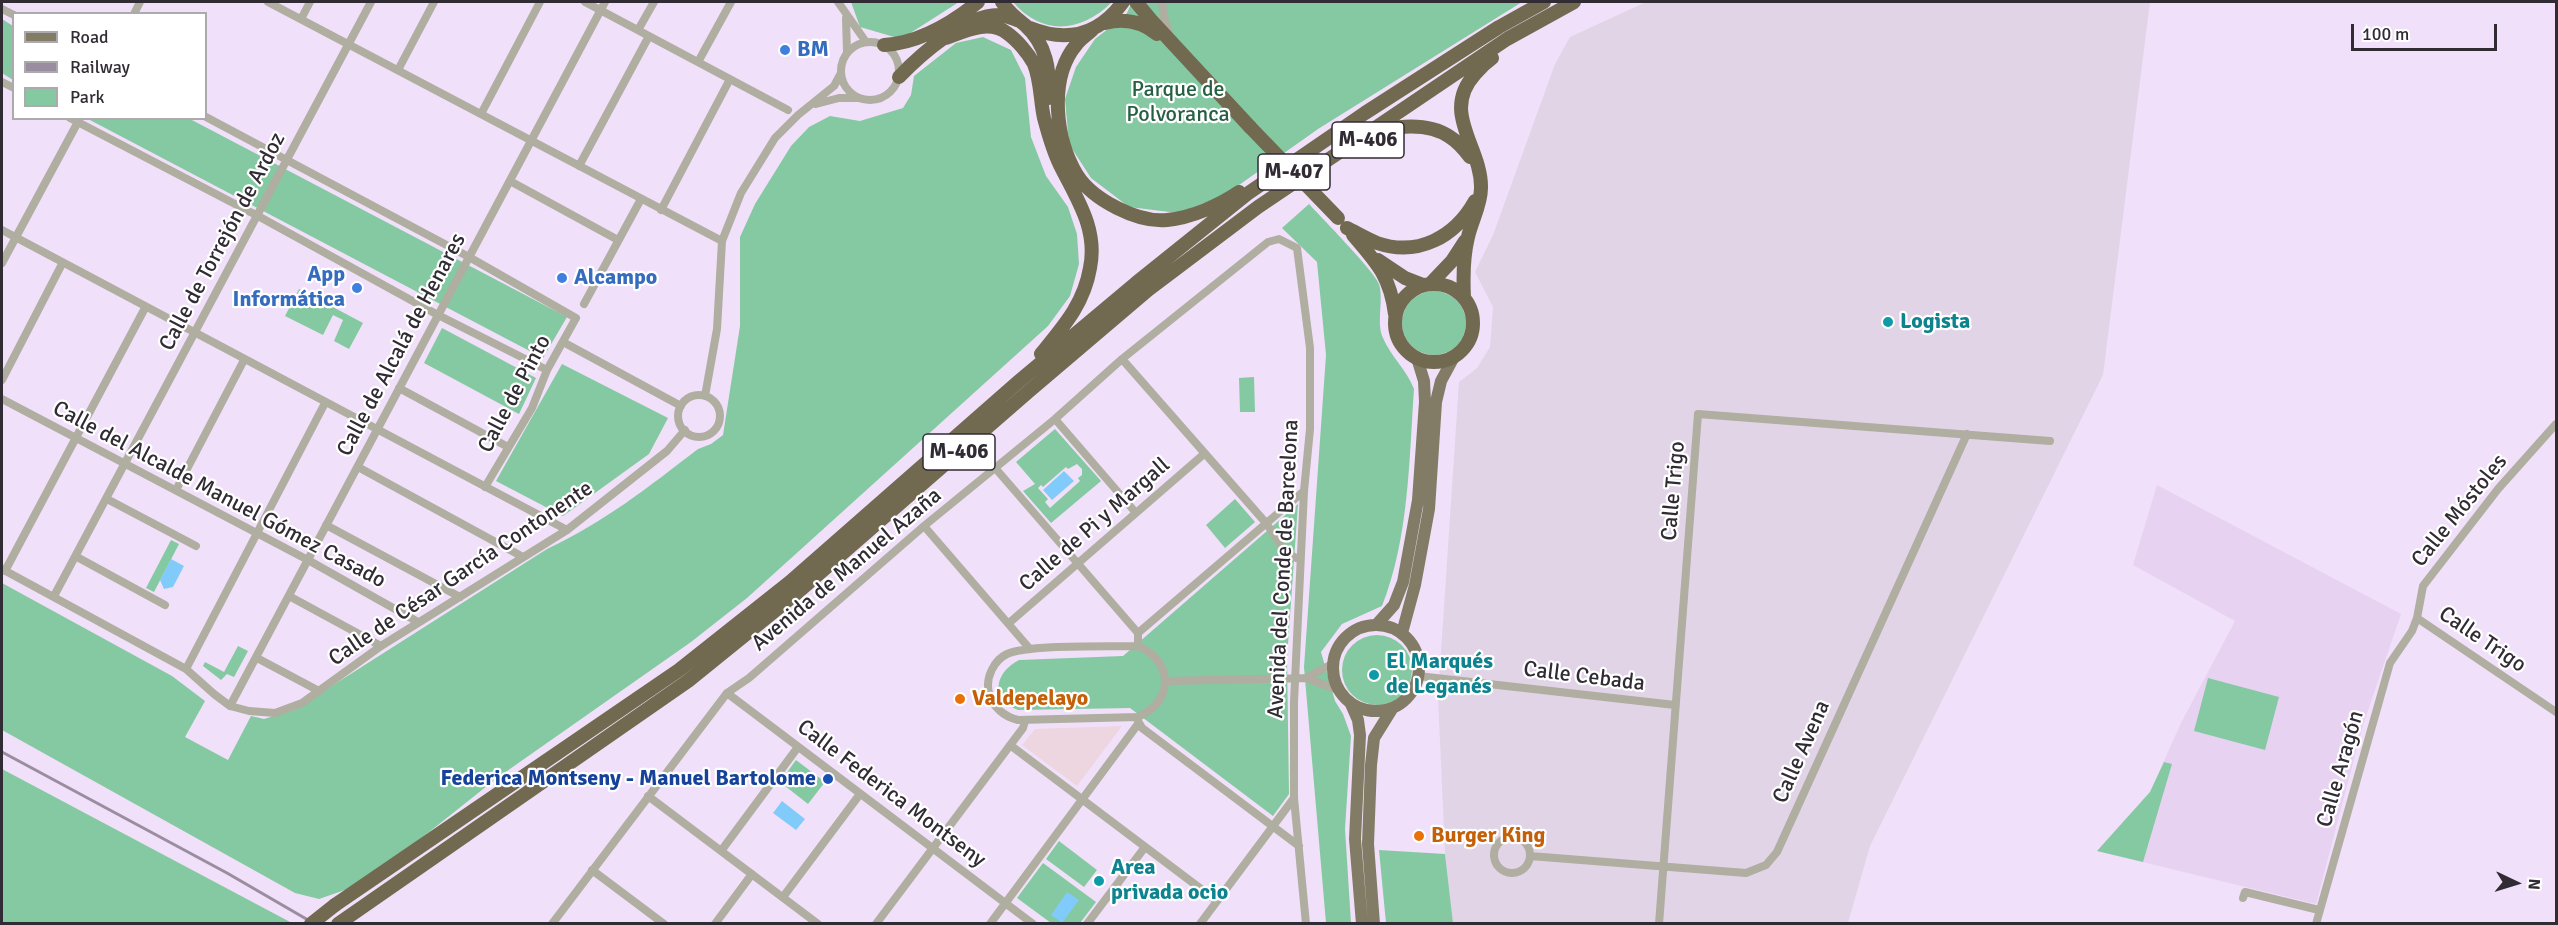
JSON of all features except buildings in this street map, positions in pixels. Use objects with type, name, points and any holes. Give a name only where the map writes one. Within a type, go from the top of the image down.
[{"type":"highway","points":[[884,45],[913,41],[978,2]]},
{"type":"highway","points":[[1002,2],[1021,23]]},
{"type":"highway","points":[[1098,26],[1123,2]]},
{"type":"highway","name":"M-407","points":[[1136,2],[1369,253],[1390,285],[1395,329],[1399,341],[1417,358]]},
{"type":"highway","name":"M-406","points":[[311,924],[335,905],[679,670],[790,582],[1018,382],[1247,194],[1365,113],[1499,27],[1544,2]]},
{"type":"highway","name":"M-406","points":[[338,924],[688,681],[798,592],[1148,290],[1258,207],[1507,39],[1574,2]]},
{"type":"highway","points":[[1417,358],[1429,362],[1442,362],[1454,357],[1469,340],[1473,329],[1473,318],[1464,297],[1463,269],[1468,237],[1477,213],[1481,190],[1478,166],[1464,128],[1462,93],[1468,81],[1485,62],[1584,2]]},
{"type":"highway","points":[[899,78],[920,55],[982,17],[999,15],[1021,23]]},
{"type":"highway","name":"M-407","points":[[1021,23],[1047,35],[1070,36],[1123,20],[1150,28],[1177,47]]},
{"type":"highway","name":"M-406","points":[[1021,23],[1044,51],[1050,73],[1050,118],[1053,145]]},
{"type":"highway","name":"M-406","points":[[1098,26],[1076,45],[1059,80],[1058,112],[1063,142],[1077,176],[1090,189],[1120,210],[1140,217],[1167,220],[1204,210],[1234,196],[1333,127],[1365,113]]},
{"type":"highway","name":"M-406","points":[[946,38],[974,27],[990,27],[1006,31],[1021,46],[1034,64],[1044,117],[1053,145],[1090,228],[1092,247],[1090,268],[1081,300],[1072,317],[1018,382]]},
{"type":"highway","name":"M-406","points":[[1258,207],[1339,160],[1378,133],[1398,128],[1417,127],[1448,135],[1461,145],[1478,166]]},
{"type":"highway","points":[[1343,223],[1376,243],[1394,248],[1417,248],[1438,240],[1455,229],[1468,214],[1481,190]]},
{"type":"highway","points":[[1395,316],[1404,296],[1427,284],[1452,261],[1468,237]]},
{"type":"highway","name":"M-407","points":[[1369,253],[1405,278],[1427,284],[1449,286],[1464,297]]},
{"type":"main road","points":[[1402,633],[1429,509],[1436,402],[1441,381],[1454,357]]},
{"type":"main road","points":[[1377,624],[1394,605],[1402,582],[1418,500],[1425,402],[1424,381],[1417,358]]},
{"type":"main road","points":[[1362,924],[1355,839],[1360,735],[1358,720],[1351,704],[1338,690],[1333,677],[1332,664],[1335,651],[1352,631],[1377,624],[1402,633],[1416,652],[1418,676],[1409,696],[1392,709],[1374,738],[1368,844],[1374,924]]},
{"type":"main road","points":[[1351,704],[1371,711],[1392,709]]},
{"type":"street","points":[[268,2],[722,241]]},
{"type":"street","points":[[301,18],[310,2]]},
{"type":"street","name":"Calle de Torrejón de Ardoz","points":[[54,596],[77,557],[371,2]]},
{"type":"street","points":[[398,70],[434,2]]},
{"type":"street","points":[[481,114],[540,2]]},
{"type":"street","points":[[585,2],[788,110]]},
{"type":"street","name":"Calle de Alcalá de Henares","points":[[231,706],[604,2]]},
{"type":"street","points":[[638,30],[654,2]]},
{"type":"street","points":[[699,62],[731,2]]},
{"type":"street","points":[[838,2],[866,42]]},
{"type":"street","points":[[1162,2],[1164,17],[1177,47]]},
{"type":"street","points":[[705,396],[718,316],[722,241],[741,193],[775,138],[834,86],[847,53],[848,30],[845,13]]},
{"type":"street","points":[[579,166],[649,36]]},
{"type":"street","points":[[804,111],[822,101],[839,98],[875,100],[883,98],[896,86],[899,78],[897,59],[884,45],[866,42],[847,53]]},
{"type":"street","points":[[841,73],[846,88],[858,98]]},
{"type":"street","points":[[661,210],[730,79]]},
{"type":"street","points":[[207,118],[469,257]]},
{"type":"street","points":[[2,263],[76,120],[438,315],[548,370]]},
{"type":"street","points":[[510,181],[618,240]]},
{"type":"street","points":[[584,304],[641,199]]},
{"type":"street","points":[[2,230],[62,264],[567,530]]},
{"type":"street","name":"Avenida del Conde de Barcelona","points":[[1268,242],[1279,240],[1297,248],[1310,348],[1310,429],[1304,491],[1294,678],[1294,798],[1306,924]]},
{"type":"street","name":"Avenida de Manuel Azaña","points":[[552,924],[728,693],[749,678],[924,526],[1055,419],[1122,359],[1268,242]]},
{"type":"street","name":"Calle de Pinto","points":[[469,257],[576,318],[548,370],[532,408],[485,487]]},
{"type":"street","points":[[2,380],[62,264]]},
{"type":"street","points":[[145,308],[3,570],[186,669],[231,706]]},
{"type":"street","points":[[563,342],[681,406]]},
{"type":"street","points":[[1122,359],[1266,523],[1286,550],[1294,558],[1300,559]]},
{"type":"street","points":[[176,490],[244,360]]},
{"type":"street","points":[[399,388],[508,447]]},
{"type":"street","points":[[691,396],[705,396],[716,404],[720,417],[715,429],[704,436],[690,434],[679,419],[681,406],[691,396]]},
{"type":"street","name":"Calle del Alcalde Manuel Gómez Casado","points":[[2,399],[308,560],[418,622]]},
{"type":"street","points":[[186,669],[325,403]]},
{"type":"street","name":"Calle Trigo","points":[[1659,924],[1698,414],[2050,441]]},
{"type":"street","points":[[1055,419],[1136,513]]},
{"type":"street","name":"Calle Móstoles","points":[[2412,630],[2417,618],[2423,586],[2498,489],[2556,424]]},
{"type":"street","name":"Calle de César García Contonente","points":[[231,706],[249,711],[276,712],[302,703],[381,646],[567,530],[667,451],[685,430]]},
{"type":"street","name":"Calle Avena","points":[[1530,856],[1746,873],[1766,865],[1777,852],[1966,434]]},
{"type":"street","name":"Calle de Pi y Margall","points":[[1009,623],[1204,454]]},
{"type":"street","points":[[358,467],[523,557]]},
{"type":"street","points":[[996,469],[1138,633],[1138,646]]},
{"type":"street","points":[[1138,633],[1304,491]]},
{"type":"street","points":[[107,499],[196,546]]},
{"type":"street","points":[[326,525],[460,597]]},
{"type":"street","points":[[924,526],[1030,649]]},
{"type":"street","points":[[77,557],[165,605]]},
{"type":"street","points":[[289,597],[381,646]]},
{"type":"street","name":"Calle Trigo","points":[[2417,618],[2556,712]]},
{"type":"street","name":"Calle Aragón","points":[[2316,924],[2390,663],[2412,630]]},
{"type":"street","points":[[990,924],[1083,800],[1138,721],[1161,700],[1166,681],[1160,665],[1152,654],[1138,646],[1030,649],[1006,654],[994,667],[987,682],[989,693],[997,707],[1009,718],[1025,721],[1138,721],[1299,846]]},
{"type":"street","points":[[257,658],[319,691]]},
{"type":"street","points":[[1306,678],[1332,664]]},
{"type":"street","name":"Calle Cebada","points":[[1418,676],[1675,705]]},
{"type":"street","points":[[1166,681],[1306,678],[1338,690]]},
{"type":"street","name":"Calle Federica Montseny","points":[[728,693],[1033,924]]},
{"type":"street","points":[[876,924],[1023,729],[1025,721]]},
{"type":"street","points":[[1010,745],[1217,901]]},
{"type":"street","points":[[721,851],[798,747]]},
{"type":"street","points":[[783,897],[860,794]]},
{"type":"street","points":[[648,796],[818,924]]},
{"type":"street","points":[[1200,924],[1294,798]]},
{"type":"street","points":[[1513,837],[1527,845],[1530,856],[1525,867],[1514,873],[1502,870],[1494,854],[1503,840],[1513,837]]},
{"type":"street","points":[[1087,924],[1145,847]]},
{"type":"street","points":[[592,870],[664,924]]},
{"type":"street","points":[[715,924],[752,874]]},
{"type":"street","points":[[2243,898],[2245,892],[2319,910]]},
{"type":"shaded area","points":[[1646,2],[2150,2],[2103,375],[1870,846],[1848,923],[1453,924],[1445,854],[1438,696],[1459,382],[1477,368],[1490,347],[1493,307],[1475,272],[1493,235],[1555,64],[1570,37]]},
{"type":"shaded area","points":[[2157,485],[2401,614],[2363,725],[2316,904],[2097,851],[2150,792],[2181,723],[2235,621],[2133,565]]},
{"type":"shaded area","points":[[1122,726],[1077,786],[1022,745],[1035,729]]},
{"type":"green space","points":[[851,2],[959,2],[901,39],[860,27]]},
{"type":"green space","points":[[1013,2],[1112,2],[1088,20],[1062,26],[1037,21]]},
{"type":"green space","name":"Parque de Polvoranca","points":[[1132,2],[1522,2],[1318,129],[1225,195],[1178,213],[1129,207],[1091,178],[1069,144],[1065,99],[1076,67],[1095,39],[1126,15]]},
{"type":"green space","points":[[2,19],[12,25],[12,79],[2,73]]},
{"type":"green space","points":[[983,37],[1011,50],[1025,78],[1031,137],[1046,176],[1068,207],[1077,234],[1079,264],[1070,296],[1048,326],[747,598],[691,642],[497,778],[365,883],[319,899],[295,893],[2,730],[2,583],[172,676],[205,701],[185,737],[228,760],[251,716],[264,719],[294,710],[547,549],[607,515],[698,449],[711,444],[723,435],[740,326],[740,237],[755,204],[791,146],[809,127],[830,116],[860,121],[903,108],[911,95],[914,76],[956,43]]},
{"type":"green space","points":[[90,120],[192,120],[567,317],[543,358]]},
{"type":"green space","points":[[1309,204],[1358,257],[1379,284],[1380,326],[1383,338],[1414,389],[1403,526],[1398,554],[1382,606],[1342,624],[1321,652],[1335,701],[1343,714],[1351,736],[1345,829],[1351,923],[1326,923],[1304,667],[1326,355],[1317,262],[1282,228]]},
{"type":"green space","points":[[299,289],[363,323],[349,349],[334,341],[343,320],[333,315],[323,335],[285,316]]},
{"type":"green space","points":[[1434,291],[1452,296],[1457,300],[1461,305],[1466,323],[1461,341],[1457,346],[1452,350],[1434,355],[1416,350],[1411,346],[1407,341],[1402,323],[1407,305],[1411,300],[1416,296]]},
{"type":"green space","points":[[442,328],[536,378],[519,414],[424,363]]},
{"type":"green space","points":[[562,364],[668,418],[649,454],[563,516],[496,481]]},
{"type":"green space","points":[[1254,377],[1255,412],[1240,412],[1239,378]]},
{"type":"green space","points":[[1055,429],[1101,481],[1051,523],[1023,491],[1035,484],[1016,462]],"holes":[[[1077,464],[1082,469],[1082,475],[1078,478],[1080,481],[1050,508],[1045,502],[1048,499],[1038,488],[1041,485],[1043,487],[1066,467],[1068,469]]]},
{"type":"green space","points":[[1235,499],[1255,522],[1225,548],[1206,525]]},
{"type":"green space","points":[[1298,504],[1287,658],[1289,794],[1273,816],[1130,708],[1018,710],[1009,705],[999,693],[1000,678],[1011,665],[1019,660],[1123,656]]},
{"type":"green space","points":[[171,540],[179,544],[154,592],[146,588]]},
{"type":"green space","points":[[1370,635],[1384,635],[1397,641],[1406,650],[1412,663],[1410,683],[1402,695],[1384,705],[1370,705],[1357,699],[1348,690],[1342,677],[1342,663],[1348,650],[1357,641]]},
{"type":"green space","points":[[238,646],[248,651],[234,677],[227,674],[221,680],[203,666],[205,662],[224,672]]},
{"type":"green space","points":[[2208,678],[2279,697],[2265,750],[2194,731]]},
{"type":"green space","points":[[796,760],[825,782],[808,804],[780,782]]},
{"type":"green space","points":[[2164,762],[2172,764],[2143,862],[2097,851],[2150,792]]},
{"type":"green space","points":[[2,769],[292,923],[2,923]]},
{"type":"green space","points":[[1059,841],[1097,870],[1084,887],[1046,859]]},
{"type":"green space","points":[[1379,850],[1445,854],[1453,923],[1386,923]]},
{"type":"green space","points":[[1043,863],[1096,902],[1080,923],[1051,923],[1017,898]]},
{"type":"water","points":[[1064,471],[1074,481],[1052,500],[1043,490]]},
{"type":"water","points":[[171,559],[184,566],[173,587],[164,589],[160,580]]},
{"type":"water","points":[[782,801],[805,819],[796,830],[773,813]]},
{"type":"water","points":[[1067,892],[1079,900],[1062,923],[1051,915]]},
{"type":"railway","points":[[2,752],[227,873],[315,924]]},
{"type":"place","name":"BM","points":[[785,50]]},
{"type":"place","name":"Alcampo","points":[[562,278]]},
{"type":"place","name":"App Informática","points":[[357,288]]},
{"type":"place","name":"Logista","points":[[1888,322]]},
{"type":"place","name":"El Marqués de Leganés","points":[[1374,675]]},
{"type":"place","name":"Valdepelayo","points":[[960,699]]},
{"type":"place","name":"Federica Montseny - Manuel Bartolome","points":[[828,779]]},
{"type":"place","name":"Burger King","points":[[1419,836]]},
{"type":"place","name":"Area privada ocio","points":[[1099,881]]}]
